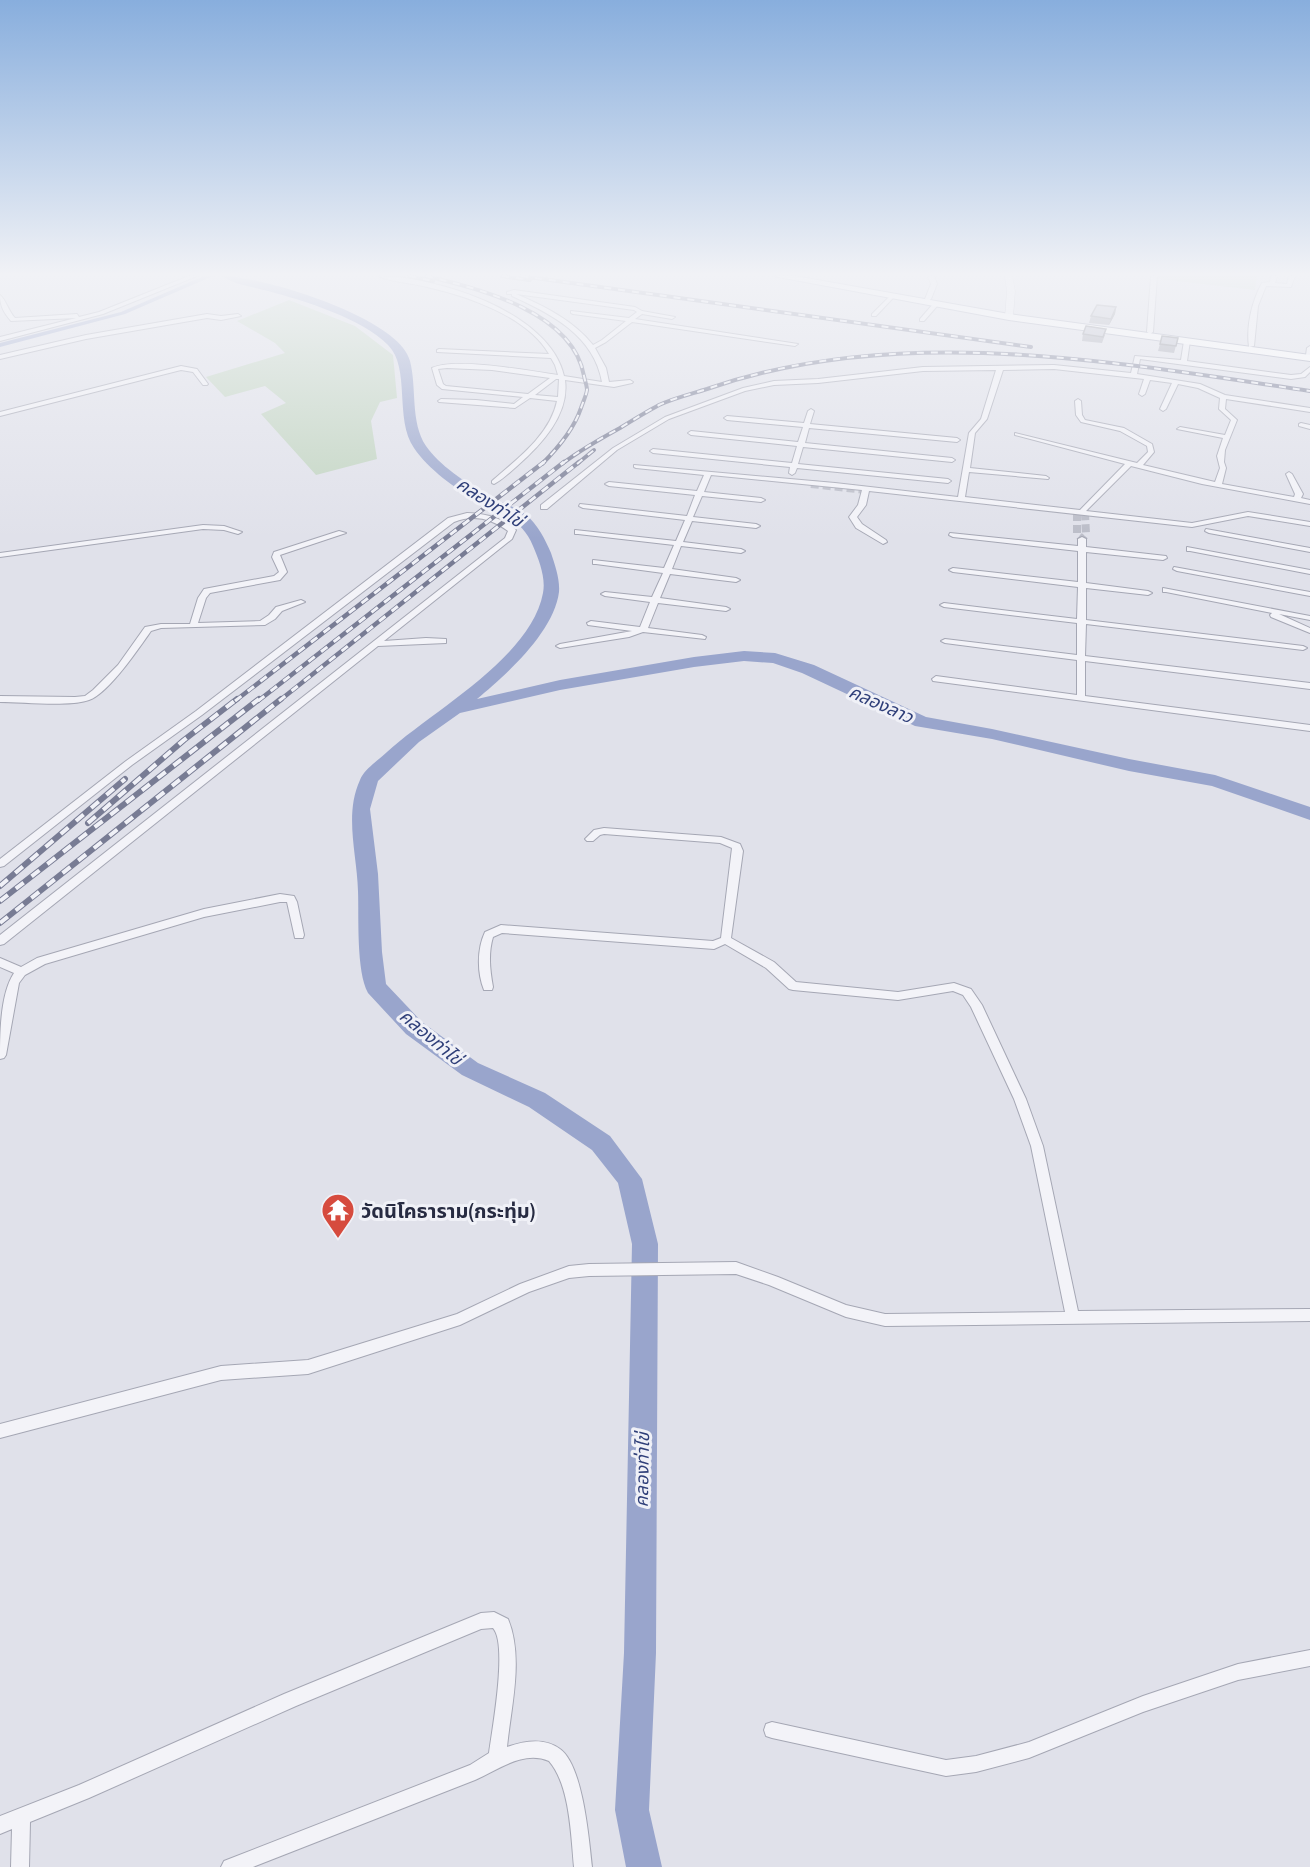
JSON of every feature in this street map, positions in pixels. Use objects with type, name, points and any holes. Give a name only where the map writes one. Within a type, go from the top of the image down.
[{"type":"street","points":[[494,482],[542,436],[550,425],[561,399],[564,380],[558,363]]},
{"type":"street","points":[[600,363],[606,384]]},
{"type":"street","points":[[1133,376],[1136,363]]},
{"type":"street","points":[[1192,363],[1291,377],[1304,376],[1310,369]]},
{"type":"street","points":[[561,399],[444,387],[440,385],[435,368],[440,366],[474,368],[618,385],[630,382]]},
{"type":"street","points":[[0,414],[182,368],[195,370],[205,384]]},
{"type":"street","points":[[961,499],[972,433],[984,419],[1000,368]]},
{"type":"street","points":[[544,507],[606,456],[667,418],[743,390],[774,383],[818,381],[923,369],[1088,369],[1200,386],[1222,397],[1310,410]]},
{"type":"street","points":[[441,401],[515,406],[554,378]]},
{"type":"street","points":[[1142,394],[1147,379]]},
{"type":"street","points":[[1163,409],[1174,383]]},
{"type":"street","points":[[1218,485],[1223,468],[1220,463],[1226,437],[1234,420],[1222,409],[1222,397]]},
{"type":"street","points":[[1078,400],[1079,415],[1083,421],[1122,429],[1150,446],[1151,452],[1139,465]]},
{"type":"street","points":[[790,482],[811,411]]},
{"type":"street","points":[[727,418],[957,440]]},
{"type":"street","points":[[1301,425],[1310,427]]},
{"type":"street","points":[[1179,429],[1226,437]]},
{"type":"street","points":[[691,434],[952,460]]},
{"type":"street","points":[[1017,434],[1218,485],[1310,502]]},
{"type":"street","points":[[653,451],[948,481]]},
{"type":"street","points":[[1082,513],[1084,508],[1130,463]]},
{"type":"street","points":[[636,466],[1192,525],[1232,515],[1248,514],[1310,524]]},
{"type":"street","points":[[965,470],[1046,478]]},
{"type":"street","points":[[560,646],[629,635],[643,629],[708,473]]},
{"type":"street","points":[[1289,474],[1299,494],[1297,500]]},
{"type":"street","points":[[609,484],[761,500]]},
{"type":"street","points":[[866,490],[862,505],[853,517],[859,526],[883,542]]},
{"type":"street","points":[[583,506],[756,526]]},
{"type":"street","points":[[0,864],[129,763],[199,713],[452,520],[462,514],[473,514],[488,518],[512,530],[508,538],[0,942]]},
{"type":"street","points":[[0,555],[203,527],[224,528],[238,532]]},
{"type":"street","points":[[1209,531],[1310,550]]},
{"type":"street","points":[[578,532],[741,551]]},
{"type":"street","points":[[193,626],[201,598],[207,591],[281,576],[283,572],[276,557],[277,554],[342,533]]},
{"type":"street","points":[[953,535],[1163,558]]},
{"type":"street","points":[[1081,698],[1082,539]]},
{"type":"street","points":[[1190,549],[1310,572]]},
{"type":"street","points":[[596,562],[736,580]]},
{"type":"street","points":[[1177,568],[1310,594]]},
{"type":"street","points":[[953,570],[1148,592]]},
{"type":"street","points":[[1167,590],[1310,618]]},
{"type":"street","points":[[604,594],[726,609]]},
{"type":"street","points":[[0,699],[75,700],[88,698],[121,667],[148,629],[262,623],[279,609],[300,602]]},
{"type":"street","points":[[944,605],[1303,648]]},
{"type":"street","points":[[1254,607],[1310,631]]},
{"type":"street","points":[[591,623],[702,637]]},
{"type":"street","points":[[375,643],[443,641]]},
{"type":"street","points":[[945,641],[1310,686]]},
{"type":"street","points":[[936,679],[1310,728]]},
{"type":"street","points":[[590,839],[597,832],[604,831],[722,840],[737,846],[726,940]]},
{"type":"street","points":[[0,1055],[7,1028],[4,1014],[14,982],[21,972],[41,962],[204,913],[262,900],[290,899],[299,935]]},
{"type":"street","points":[[488,987],[485,976],[486,942],[489,935],[501,929],[714,945],[726,940]]},
{"type":"street","points":[[726,940],[770,965],[793,986],[897,996],[954,987],[967,992],[976,1005],[1020,1099],[1037,1146],[1073,1318]]},
{"type":"street","points":[[0,962],[21,972]]},
{"type":"street","points":[[0,1431],[222,1373],[308,1367],[460,1319],[548,1279],[589,1270],[736,1268],[758,1274],[831,1306],[864,1317],[885,1320],[1310,1314]]},
{"type":"street","points":[[0,1825],[83,1792],[290,1700],[481,1620],[494,1620],[502,1626],[506,1643],[507,1672],[496,1758]]},
{"type":"street","points":[[772,1730],[946,1768],[976,1764],[1029,1750],[1143,1704],[1238,1672],[1310,1658]]},
{"type":"street","points":[[230,1867],[475,1771],[496,1758],[520,1751],[538,1749],[556,1755],[565,1769],[580,1833],[583,1867]]},
{"type":"street","points":[[20,1867],[21,1816]]},
{"type":"green space","points":[[252,363],[394,363],[397,398],[380,402],[371,421],[377,459],[316,475],[261,414],[286,403],[265,386],[225,397],[206,377]]},
{"type":"waterway","name":"คลองท่าไข่","points":[[404,363],[410,419],[419,446],[439,467],[480,497],[522,518],[539,542],[549,569],[551,592],[545,611],[528,639],[493,677],[453,710],[413,738],[369,779],[360,809],[368,874],[371,952],[376,987],[414,1028],[470,1069],[537,1100],[601,1143],[630,1179],[645,1244],[640,1653],[632,1810],[644,1867]]},
{"type":"waterway","name":"คลองลาว","points":[[456,709],[560,685],[694,662],[744,656],[775,658],[808,669],[921,722],[992,734],[1129,765],[1215,781],[1310,814]]},
{"type":"tunnel","points":[[811,484],[866,490]]},
{"type":"tunnel","points":[[1077,513],[1077,533],[1082,539],[1086,534],[1085,514]]},
{"type":"railway","points":[[544,462],[570,431],[586,394],[586,385],[579,363]]},
{"type":"railway","points":[[562,464],[671,400],[780,369],[817,363]]},
{"type":"railway","points":[[1110,363],[1310,391]]},
{"type":"railway","points":[[577,464],[594,450]]},
{"type":"railway","points":[[235,701],[544,462]]},
{"type":"railway","points":[[258,701],[564,462]]},
{"type":"railway","points":[[279,701],[579,462]]},
{"type":"railway","points":[[88,823],[184,740],[237,699]]},
{"type":"railway","points":[[0,901],[259,699]]},
{"type":"railway","points":[[0,923],[281,699]]},
{"type":"railway","points":[[0,886],[125,779]]},
{"type":"place","name":"วัดนิโคธาราม(กระทุ่ม)","points":[[338,1239]]}]
